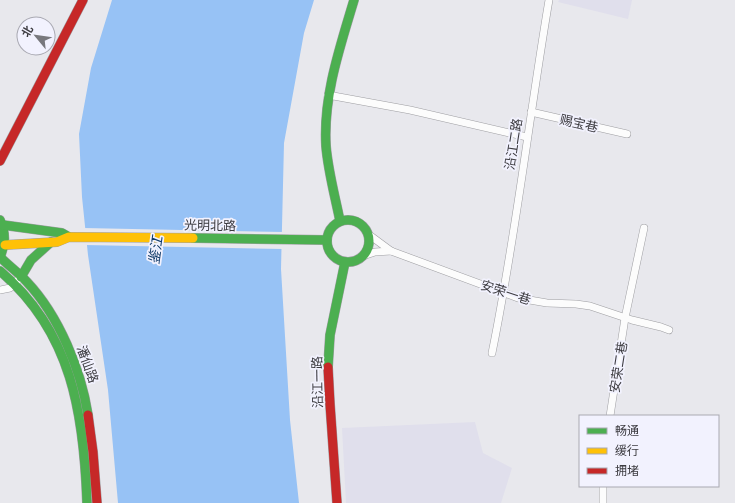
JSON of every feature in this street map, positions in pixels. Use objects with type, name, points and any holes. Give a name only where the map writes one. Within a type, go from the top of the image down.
[{"type":"street","points":[[0,161],[83,0]]},
{"type":"street","points":[[340,221],[330,176],[326,146],[326,119],[328,95],[339,49],[354,0]]},
{"type":"street","name":"沿江二路","points":[[492,352],[504,292],[527,137],[550,0]]},
{"type":"street","points":[[328,95],[410,110],[527,137]]},
{"type":"street","name":"赐宝巷","points":[[531,112],[628,134]]},
{"type":"street","points":[[354,220],[360,223],[368,234],[391,251],[375,252],[352,262],[345,262],[334,256],[328,246],[327,240],[331,229],[340,221],[354,220]]},
{"type":"street","name":"光明北路","points":[[0,257],[4,245],[5,235],[1,222],[62,233],[69,236],[327,240]]},
{"type":"street","points":[[626,318],[644,228]]},
{"type":"street","points":[[363,256],[369,246],[368,234]]},
{"type":"street","name":"光明北路","points":[[4,245],[57,242],[69,236]]},
{"type":"street","points":[[0,290],[10,288],[18,280],[31,260],[51,242]]},
{"type":"street","name":"安荣一巷","points":[[391,251],[534,302],[590,306],[669,330]]},
{"type":"street","name":"潘仙路","points":[[0,257],[18,280],[40,316],[56,344],[68,373],[76,397],[81,424],[87,503]]},
{"type":"street","name":"沿江一路","points":[[337,503],[330,413],[329,354],[331,330],[345,262]]},
{"type":"street","name":"潘仙路","points":[[0,271],[18,280],[26,281],[40,299],[55,323],[76,366],[84,390],[89,413],[97,503]]},
{"type":"street","name":"安荣二巷","points":[[610,415],[626,318]]},
{"type":"street","points":[[603,487],[603,503]]},
{"type":"shaded area","points":[[559,0],[632,0],[628,19],[558,2]]},
{"type":"shaded area","points":[[475,422],[483,453],[512,468],[501,503],[346,503],[342,428]]},
{"type":"water","name":"鉴江","points":[[112,0],[314,0],[304,33],[284,143],[281,269],[290,420],[299,503],[118,503],[108,390],[88,255],[82,197],[79,134],[91,68]]},
{"type":"pier","points":[[83,228],[284,232],[283,249],[85,245]]},
{"type":"traffic: fast","points":[[340,221],[328,165],[326,146],[327,109],[334,72],[354,0]]},
{"type":"traffic: fast","points":[[0,220],[4,238],[0,257]]},
{"type":"traffic: fast","points":[[348,220],[363,226],[369,241],[363,256],[348,262],[333,256],[327,241],[333,226],[348,220]]},
{"type":"traffic: fast","points":[[3,225],[62,233],[69,237]]},
{"type":"traffic: fast","points":[[193,238],[327,240]]},
{"type":"traffic: fast","points":[[21,277],[31,260],[51,242]]},
{"type":"traffic: fast","points":[[0,257],[24,279],[39,296],[59,327],[80,380],[88,415]]},
{"type":"traffic: fast","points":[[328,367],[330,335],[345,262]]},
{"type":"traffic: fast","points":[[0,271],[24,295],[44,320],[58,348],[69,376],[77,407],[82,438],[87,503]]},
{"type":"traffic: slow","points":[[5,245],[57,242],[69,237],[193,238]]},
{"type":"traffic: jam","points":[[0,161],[83,0]]},
{"type":"traffic: jam","points":[[328,367],[337,503]]},
{"type":"traffic: jam","points":[[88,415],[93,452],[97,503]]}]
